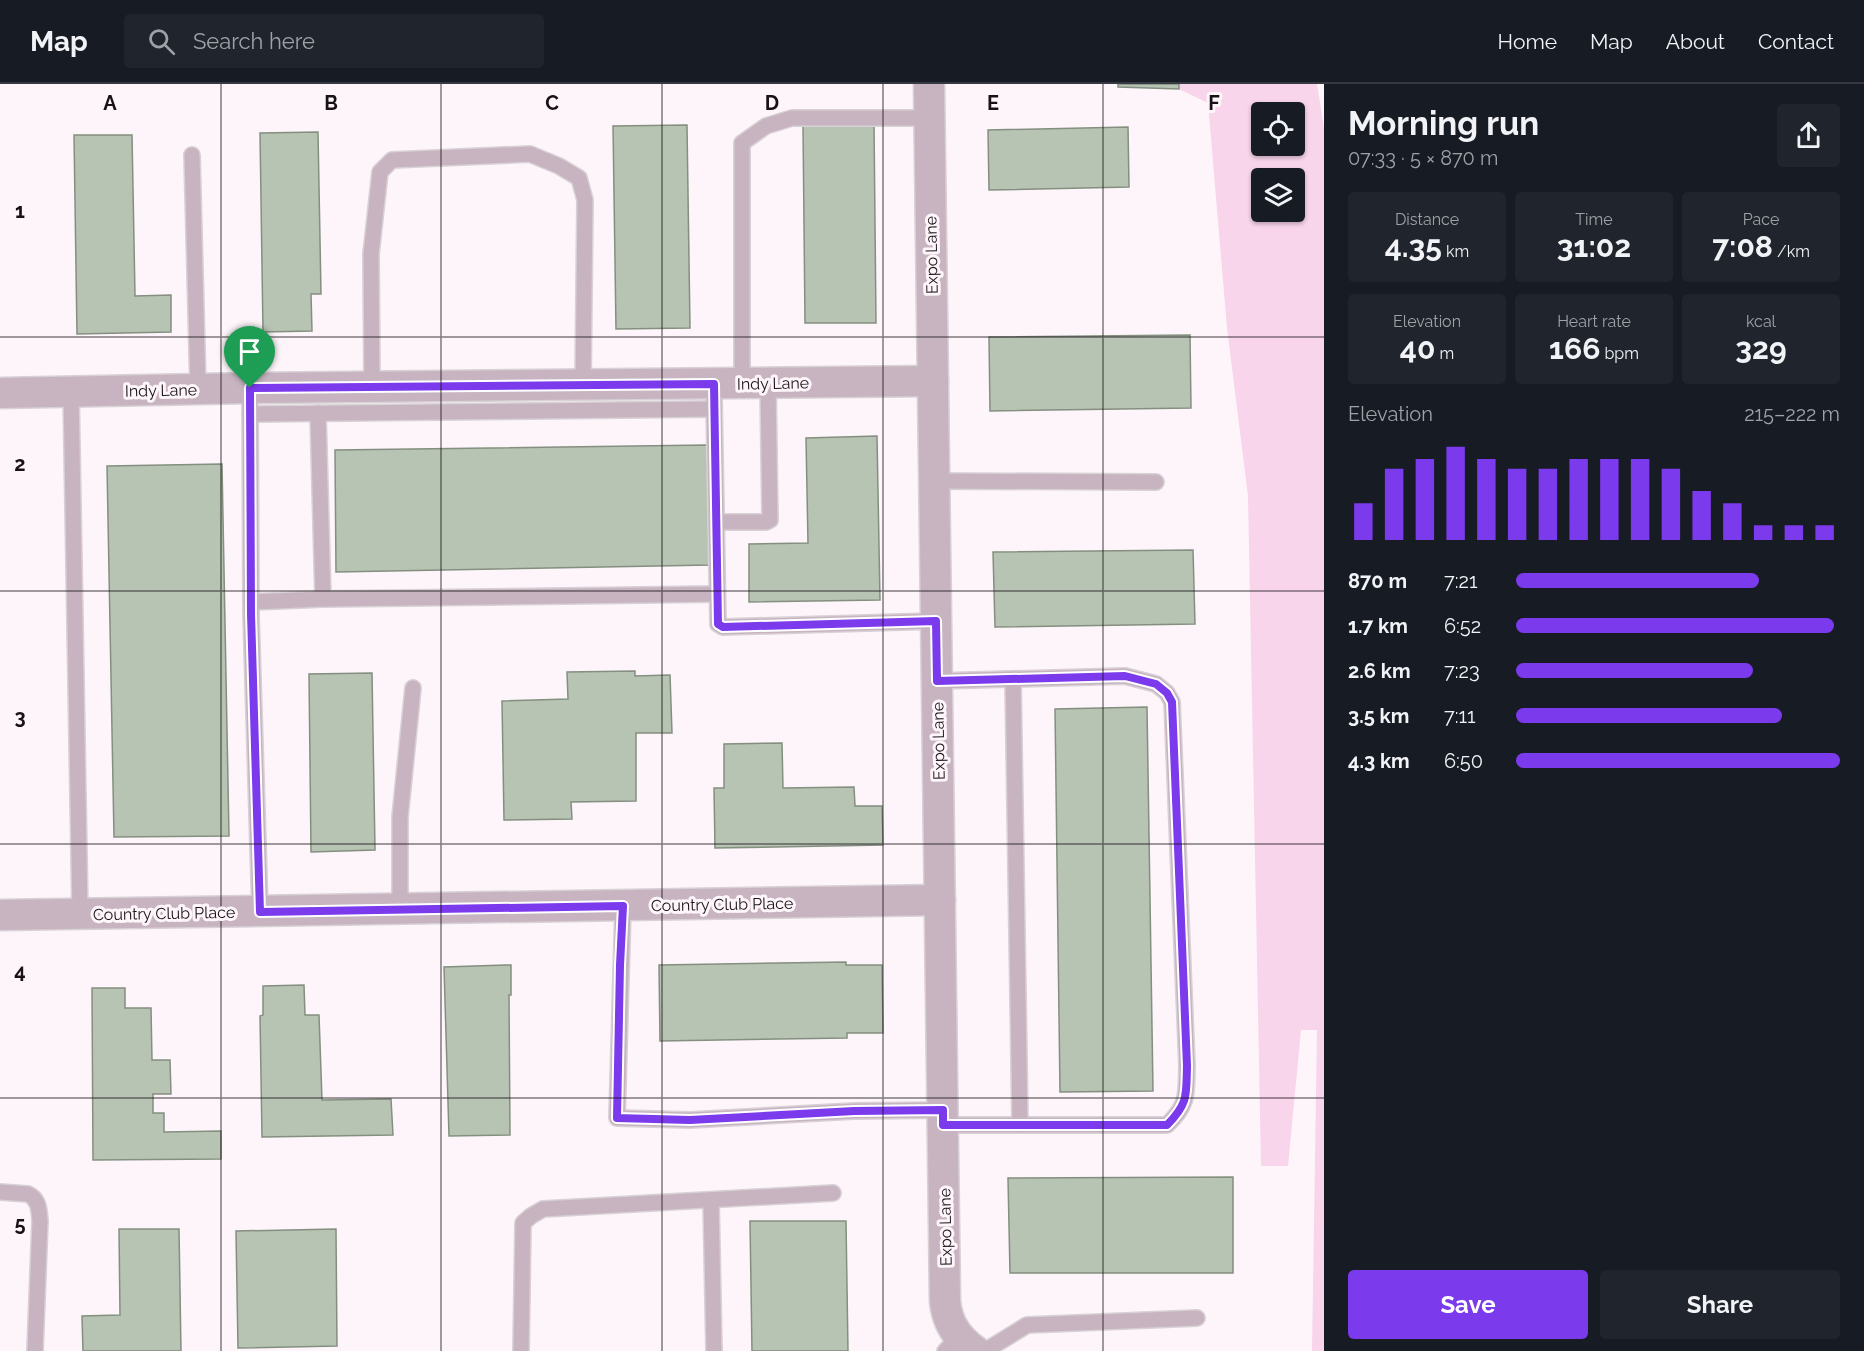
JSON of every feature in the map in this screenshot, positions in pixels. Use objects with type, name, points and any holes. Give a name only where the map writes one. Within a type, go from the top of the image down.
[{"type":"street","name":"Expo Lane","points":[[929,84],[945,1300],[949,1320],[960,1346]]},
{"type":"street","name":"Indy Lane","points":[[0,393],[198,389],[250,401],[372,387],[583,386],[734,390],[933,381]]},
{"type":"street","name":"Country Club Place","points":[[0,915],[940,900]]},
{"type":"lane","points":[[929,118],[792,118],[766,126],[742,143],[734,390],[716,522],[717,620],[718,624],[723,627],[936,621]]},
{"type":"lane","points":[[192,154],[198,389]]},
{"type":"lane","points":[[372,387],[371,254],[380,172],[392,160],[530,154],[560,166],[579,178],[585,200],[583,386]]},
{"type":"lane","points":[[260,912],[251,602],[250,401],[318,413],[734,390]]},
{"type":"lane","points":[[716,522],[766,522],[770,520],[734,390]]},
{"type":"lane","points":[[72,391],[80,914]]},
{"type":"lane","points":[[318,413],[323,599]]},
{"type":"lane","points":[[934,481],[1156,482]]},
{"type":"lane","points":[[251,602],[717,594]]},
{"type":"lane","points":[[623,906],[617,1118],[690,1120],[854,1111],[1020,1125],[1167,1125],[1176,1117],[1186,1100],[1187,1066],[1172,702],[1167,693],[1156,684],[1125,676],[937,681]]},
{"type":"lane","points":[[1013,679],[1020,1125]]},
{"type":"lane","points":[[400,909],[400,817],[413,688]]},
{"type":"lane","points":[[0,1192],[32,1195],[37,1202],[40,1221],[34,1351]]},
{"type":"lane","points":[[521,1351],[523,1224],[543,1209],[833,1193]]},
{"type":"lane","points":[[711,1200],[714,1351]]},
{"type":"lane","points":[[985,1351],[1027,1325],[1197,1318]]},
{"type":"shaded area","points":[[1179,84],[1317,84],[1324,128],[1324,1351],[1312,1351],[1317,1030],[1301,1030],[1288,1166],[1261,1166],[1248,496],[1227,328],[1208,103],[1179,89]]},
{"type":"building","points":[[1118,84],[1179,84],[1179,89],[1118,87]]},
{"type":"building","points":[[874,124],[876,323],[805,323],[803,125]]},
{"type":"building","points":[[687,125],[690,328],[616,329],[613,126]]},
{"type":"building","points":[[1128,127],[1129,187],[989,190],[988,130]]},
{"type":"building","points":[[318,132],[321,294],[311,294],[312,331],[263,332],[260,133]]},
{"type":"building","points":[[74,135],[132,135],[135,296],[171,295],[171,332],[77,334]]},
{"type":"building","points":[[1190,335],[1191,408],[990,411],[989,337]]},
{"type":"building","points":[[877,436],[880,600],[749,602],[749,544],[808,543],[806,438]]},
{"type":"building","points":[[707,445],[710,565],[336,572],[335,450]]},
{"type":"building","points":[[222,464],[229,836],[114,837],[107,466]]},
{"type":"building","points":[[1193,550],[1195,624],[995,627],[993,552]]},
{"type":"building","points":[[635,671],[635,676],[670,675],[672,733],[636,733],[636,801],[571,802],[572,819],[504,820],[502,701],[568,699],[567,672]]},
{"type":"building","points":[[372,673],[375,850],[311,852],[309,674]]},
{"type":"building","points":[[1147,707],[1153,1091],[1060,1092],[1055,709]]},
{"type":"building","points":[[782,743],[783,788],[854,787],[855,806],[882,806],[883,845],[715,848],[714,788],[724,788],[724,744]]},
{"type":"building","points":[[846,962],[846,965],[882,965],[883,1033],[847,1033],[847,1038],[660,1041],[659,965]]},
{"type":"building","points":[[511,965],[511,995],[509,995],[510,1135],[449,1136],[444,967]]},
{"type":"building","points":[[304,985],[305,1015],[319,1015],[322,1100],[391,1099],[393,1135],[262,1137],[260,1016],[263,1015],[263,986]]},
{"type":"building","points":[[92,988],[125,988],[125,1008],[151,1008],[152,1060],[170,1060],[171,1094],[153,1094],[153,1113],[164,1113],[164,1132],[221,1131],[221,1159],[93,1160]]},
{"type":"building","points":[[1233,1177],[1233,1273],[1010,1273],[1008,1178]]},
{"type":"building","points":[[750,1221],[846,1221],[848,1351],[752,1351]]},
{"type":"building","points":[[119,1229],[179,1229],[181,1351],[83,1351],[82,1316],[120,1315]]},
{"type":"building","points":[[336,1229],[337,1346],[238,1348],[236,1231]]},
{"type":"route","points":[[714,384],[718,624],[723,627],[936,621],[937,681],[1125,676],[1156,684],[1167,693],[1172,702],[1187,1066],[1186,1100],[1176,1117],[1167,1125],[1159,1126],[943,1125],[943,1110],[854,1111],[690,1120],[617,1118],[623,906],[260,912],[251,614],[250,388],[714,384]]}]
